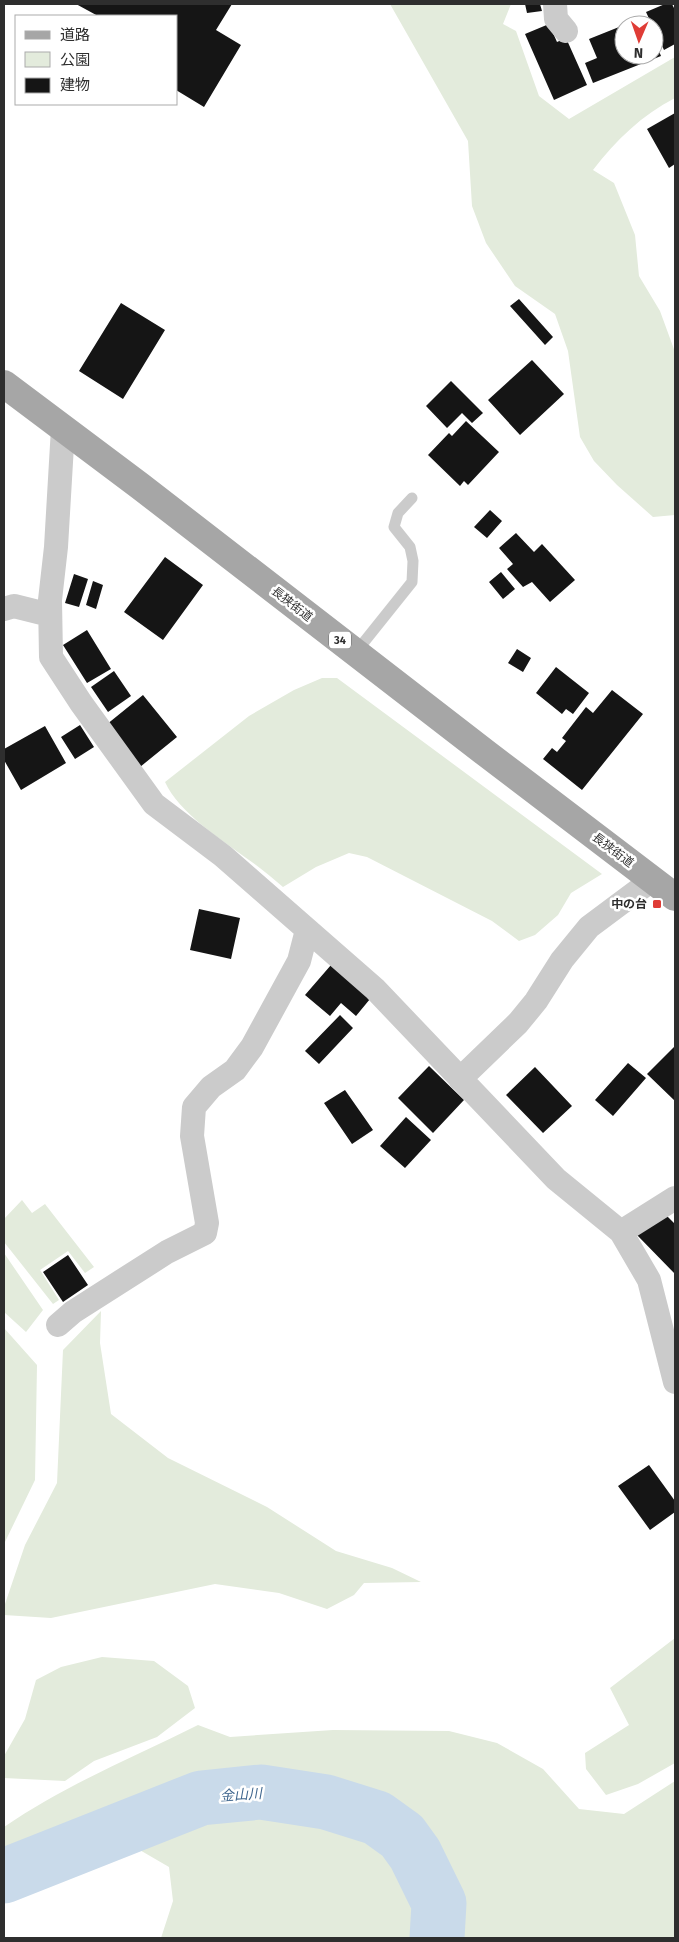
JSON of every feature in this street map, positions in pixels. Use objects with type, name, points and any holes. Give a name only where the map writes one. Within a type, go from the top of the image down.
[{"type":"main road","name":"長狭街道","points":[[4,384],[675,896]]},
{"type":"street","points":[[555,4],[556,19],[566,31]]},
{"type":"street","points":[[63,428],[50,615],[51,657],[80,703],[154,804],[223,856],[375,989],[556,1179],[621,1232],[649,1280],[675,1382]]},
{"type":"street","points":[[4,609],[14,606],[50,615]]},
{"type":"street","points":[[460,1079],[518,1023],[536,1001],[562,960],[589,927],[652,880]]},
{"type":"street","points":[[58,1325],[73,1312],[167,1252],[205,1233],[207,1223],[192,1136],[194,1107],[211,1087],[235,1070],[252,1047],[299,961],[307,930]]},
{"type":"street","points":[[621,1232],[675,1198]]},
{"type":"lane","points":[[356,652],[412,582],[413,561],[410,547],[394,527],[398,513],[412,498]]},
{"type":"green space","points":[[390,4],[511,4],[503,24],[516,31],[539,96],[569,119],[675,57],[675,98],[652,112],[630,129],[593,170],[614,183],[635,235],[639,276],[660,311],[675,352],[675,515],[653,517],[617,485],[594,461],[580,437],[568,351],[555,314],[515,286],[486,243],[472,206],[468,141]]},
{"type":"green space","points":[[322,678],[337,678],[602,874],[571,893],[558,915],[535,935],[519,941],[492,921],[367,857],[349,853],[316,867],[283,887],[202,825],[180,804],[165,782],[249,716],[294,690]]},
{"type":"green space","points":[[22,1200],[32,1213],[45,1204],[94,1267],[85,1273],[68,1251],[40,1270],[59,1300],[53,1304],[4,1242],[4,1219]]},
{"type":"green space","points":[[4,1253],[43,1310],[26,1332],[4,1312]]},
{"type":"green space","points":[[101,1311],[100,1343],[111,1414],[168,1458],[267,1507],[336,1551],[392,1568],[421,1582],[364,1583],[354,1595],[327,1609],[279,1593],[215,1584],[51,1618],[4,1615],[4,1607],[25,1545],[57,1483],[63,1350]]},
{"type":"green space","points":[[4,1328],[37,1365],[35,1480],[4,1544]]},
{"type":"green space","points":[[675,1638],[675,1763],[638,1784],[606,1795],[586,1769],[585,1753],[629,1725],[610,1688]]},
{"type":"green space","points":[[102,1657],[154,1661],[188,1686],[195,1708],[157,1737],[94,1761],[65,1781],[4,1778],[4,1756],[25,1719],[36,1680],[61,1667]]},
{"type":"green space","points":[[198,1725],[230,1737],[333,1730],[449,1731],[497,1743],[543,1769],[579,1809],[624,1814],[675,1781],[675,1938],[161,1938],[173,1901],[169,1867],[138,1849],[85,1862],[40,1880],[4,1875],[4,1827],[75,1785]]},
{"type":"building","points":[[76,4],[232,4],[216,30],[241,45],[204,107],[178,91],[178,15],[96,15]]},
{"type":"building","points":[[525,4],[540,4],[542,11],[527,13]]},
{"type":"building","points":[[665,4],[672,4],[675,10],[675,44],[664,50],[664,15],[647,15],[646,12]]},
{"type":"building","points":[[549,24],[557,42],[566,38],[587,85],[554,100],[525,34]]},
{"type":"building","points":[[614,29],[614,65],[638,65],[593,83],[585,63],[597,58],[589,39]]},
{"type":"building","points":[[675,113],[675,164],[669,168],[647,129]]},
{"type":"building","points":[[519,299],[553,337],[545,345],[510,306]]},
{"type":"building","points":[[121,303],[165,330],[123,399],[79,371]]},
{"type":"building","points":[[532,360],[564,394],[520,435],[488,400]]},
{"type":"building","points":[[451,381],[483,413],[472,423],[462,413],[447,428],[426,406]]},
{"type":"building","points":[[466,421],[499,452],[468,485],[464,481],[460,486],[428,455],[449,433],[452,436]]},
{"type":"building","points":[[490,510],[502,521],[487,538],[474,527]]},
{"type":"building","points":[[516,533],[534,552],[542,544],[575,580],[550,602],[532,582],[523,587],[507,569],[513,564],[499,548]]},
{"type":"building","points":[[165,557],[203,585],[163,640],[124,612]]},
{"type":"building","points":[[501,572],[515,589],[503,599],[489,582]]},
{"type":"building","points":[[74,574],[88,579],[79,607],[65,603]]},
{"type":"building","points":[[93,581],[103,585],[96,609],[86,605]]},
{"type":"building","points":[[87,630],[111,669],[87,683],[63,645]]},
{"type":"building","points":[[517,649],[531,658],[523,672],[508,663]]},
{"type":"building","points":[[556,667],[589,693],[573,714],[566,709],[562,714],[536,693]]},
{"type":"building","points":[[114,671],[131,696],[108,712],[91,687]]},
{"type":"building","points":[[612,690],[643,714],[582,790],[543,759],[552,748],[557,752],[566,741],[562,738],[586,707],[593,713]]},
{"type":"building","points":[[143,695],[177,737],[140,767],[106,725]]},
{"type":"building","points":[[80,725],[94,747],[75,759],[61,737]]},
{"type":"building","points":[[45,726],[66,763],[21,790],[4,760],[4,749]]},
{"type":"building","points":[[199,909],[240,918],[231,959],[190,950]]},
{"type":"building","points":[[331,965],[370,999],[356,1016],[341,1003],[330,1016],[305,995]]},
{"type":"building","points":[[340,1015],[353,1028],[319,1064],[305,1051]]},
{"type":"building","points":[[675,1046],[675,1101],[647,1074]]},
{"type":"building","points":[[628,1063],[646,1078],[613,1116],[595,1100]]},
{"type":"building","points":[[429,1066],[464,1100],[433,1133],[398,1098]]},
{"type":"building","points":[[535,1067],[572,1106],[543,1133],[506,1095]]},
{"type":"building","points":[[345,1090],[373,1130],[352,1144],[324,1103]]},
{"type":"building","points":[[406,1117],[431,1140],[405,1168],[380,1146]]},
{"type":"building","points":[[662,1211],[675,1224],[675,1274],[637,1235]]},
{"type":"building","points":[[68,1255],[88,1285],[63,1302],[43,1272]]},
{"type":"building","points":[[649,1465],[675,1501],[675,1512],[650,1530],[618,1486]]},
{"type":"waterway","name":"金山川","points":[[4,1876],[201,1798],[261,1792],[326,1802],[377,1818],[402,1836],[415,1854],[439,1903],[437,1938]]},
{"type":"place","name":"中の台","points":[[657,904]]}]
